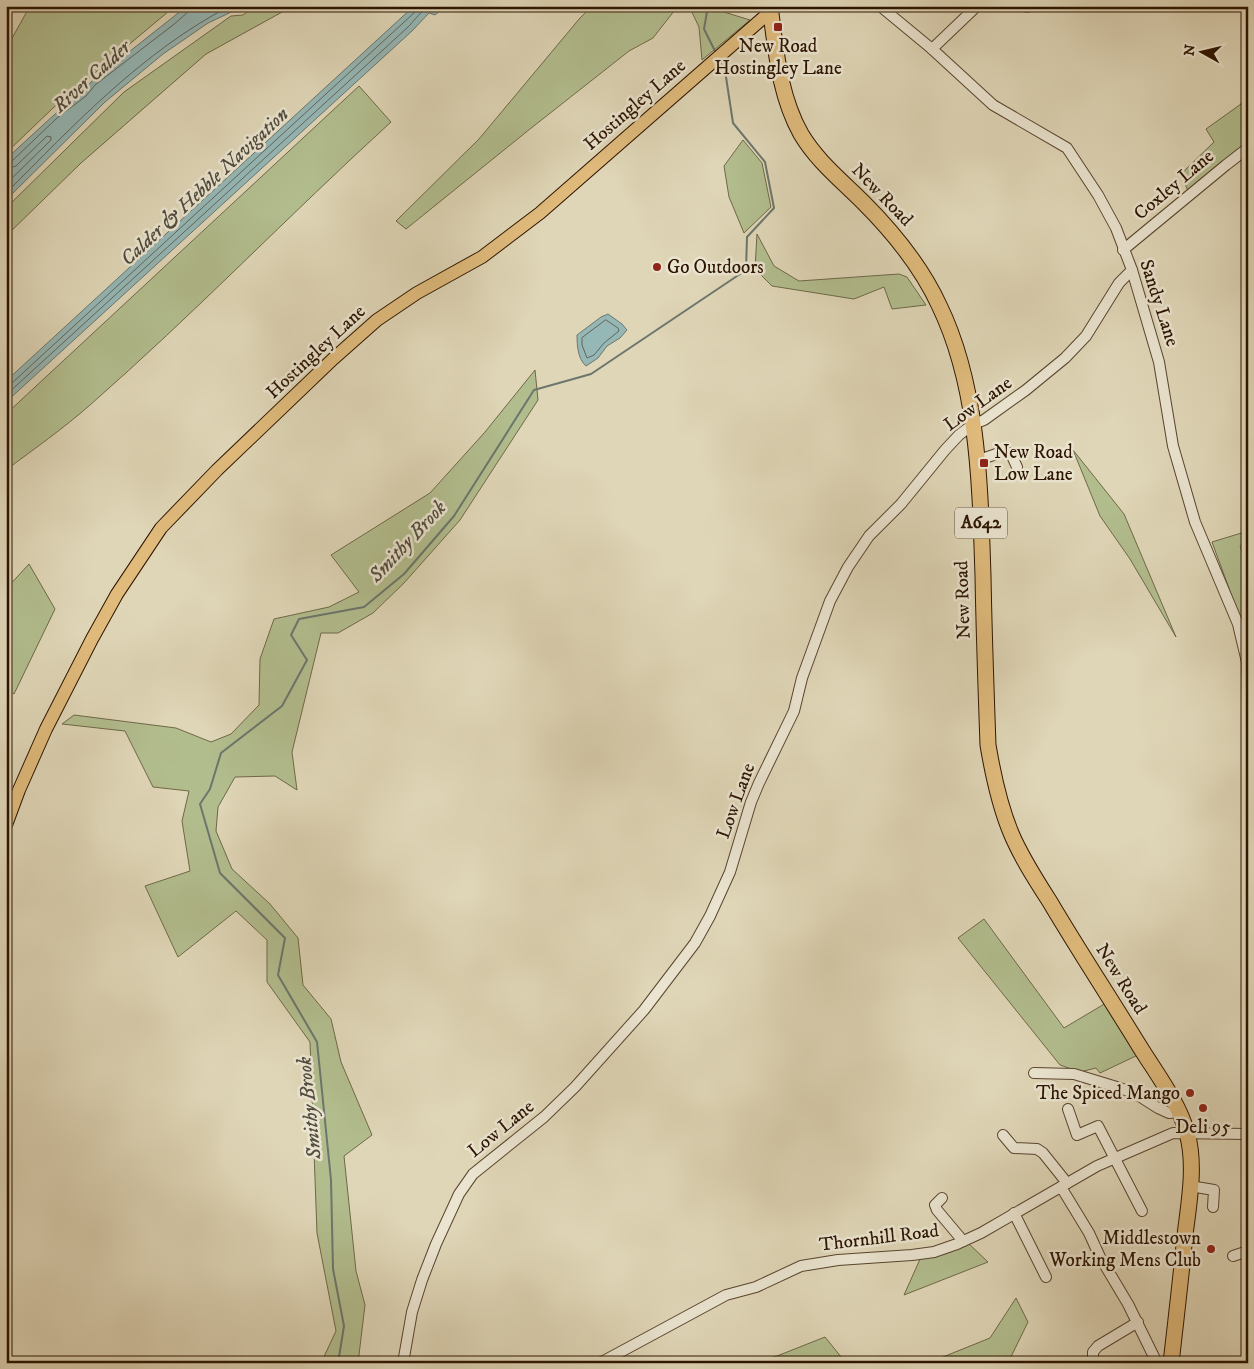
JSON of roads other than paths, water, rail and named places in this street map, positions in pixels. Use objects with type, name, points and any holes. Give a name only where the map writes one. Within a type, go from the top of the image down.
[{"type":"highway","name":"New Road","points":[[771,9],[775,50],[783,92],[801,134],[814,153],[897,238],[929,286],[955,342],[969,399],[976,461],[982,539],[988,745],[1000,804],[1011,833],[1025,861],[1180,1115],[1187,1133],[1191,1164],[1190,1186],[1171,1363]]},
{"type":"main road","name":"Hostingley Lane","points":[[6,825],[19,790],[79,665],[117,594],[161,528],[333,359],[377,320],[417,293],[482,257],[540,213],[771,9]]},
{"type":"street","name":"Sandy Lane","points":[[880,6],[932,49],[993,105],[1067,148],[1098,195],[1116,228],[1132,270],[1159,362],[1173,446],[1195,522],[1238,624],[1247,662],[1248,706]]},
{"type":"street","points":[[932,49],[977,6]]},
{"type":"street","name":"Coxley Lane","points":[[1123,250],[1248,148]]},
{"type":"street","name":"Low Lane","points":[[403,1363],[412,1312],[422,1280],[459,1194],[473,1174],[544,1117],[575,1087],[644,1010],[694,943],[710,916],[730,872],[758,783],[794,711],[802,678],[818,632],[830,601],[848,567],[869,536],[901,504],[959,435],[1026,390],[1065,358],[1086,336],[1119,283],[1132,270]]},
{"type":"street","points":[[976,461],[1006,451],[1011,454],[1017,467]]},
{"type":"street","points":[[1034,1073],[1074,1074],[1136,1094],[1164,1111],[1180,1115]]},
{"type":"street","points":[[1068,1109],[1077,1135],[1098,1126],[1142,1211]]},
{"type":"street","name":"Thornhill Road","points":[[600,1363],[726,1295],[756,1287],[801,1266],[838,1260],[934,1252],[963,1241],[981,1233],[1097,1166],[1173,1133],[1248,1134]]},
{"type":"street","points":[[1003,1135],[1014,1148],[1037,1149],[1043,1153],[1064,1185],[1138,1322],[1157,1363]]},
{"type":"street","points":[[1190,1186],[1214,1190],[1213,1207]]},
{"type":"street","points":[[942,1198],[935,1205],[937,1210],[963,1241]]},
{"type":"street","points":[[1014,1213],[1046,1278]]},
{"type":"street","points":[[1233,1256],[1248,1252]]},
{"type":"street","points":[[1094,1363],[1093,1352],[1098,1346],[1138,1322]]},
{"type":"water","name":"River Calder","points":[[187,6],[244,6],[208,23],[163,54],[105,102],[6,200],[6,159],[54,115],[83,92],[91,82]]},
{"type":"water","points":[[414,6],[446,6],[435,15],[429,13],[412,31],[6,402],[6,381]]},
{"type":"water","points":[[608,314],[627,330],[620,338],[607,346],[598,358],[586,366],[580,356],[577,335]]},
{"type":"waterway","name":"Smithy Brook","points":[[708,6],[704,29],[715,51]]},
{"type":"waterway","name":"Smithy Brook","points":[[338,1363],[344,1326],[333,1269],[331,1180],[317,1042],[278,975],[285,938],[220,873],[200,804],[210,789],[221,753],[282,706],[307,660],[291,635],[299,619],[364,607],[404,574],[454,516],[534,390],[591,374],[746,270],[747,237],[774,208],[765,162],[733,123],[726,77],[720,61]]},
{"type":"railway","points":[[6,18],[13,6]]},
{"type":"place","name":"New Road Hostingley Lane","points":[[778,27]]},
{"type":"place","name":"Go Outdoors","points":[[657,267]]},
{"type":"place","name":"New Road Low Lane","points":[[984,463]]},
{"type":"place","name":"The Spiced Mango","points":[[1190,1093]]},
{"type":"place","name":"Deli 95","points":[[1203,1108]]},
{"type":"place","name":"Middlestown Working Mens Club","points":[[1211,1249]]},
{"type":"water label","name":"Calder & Hebble Navigation","points":[[205,187]]}]
